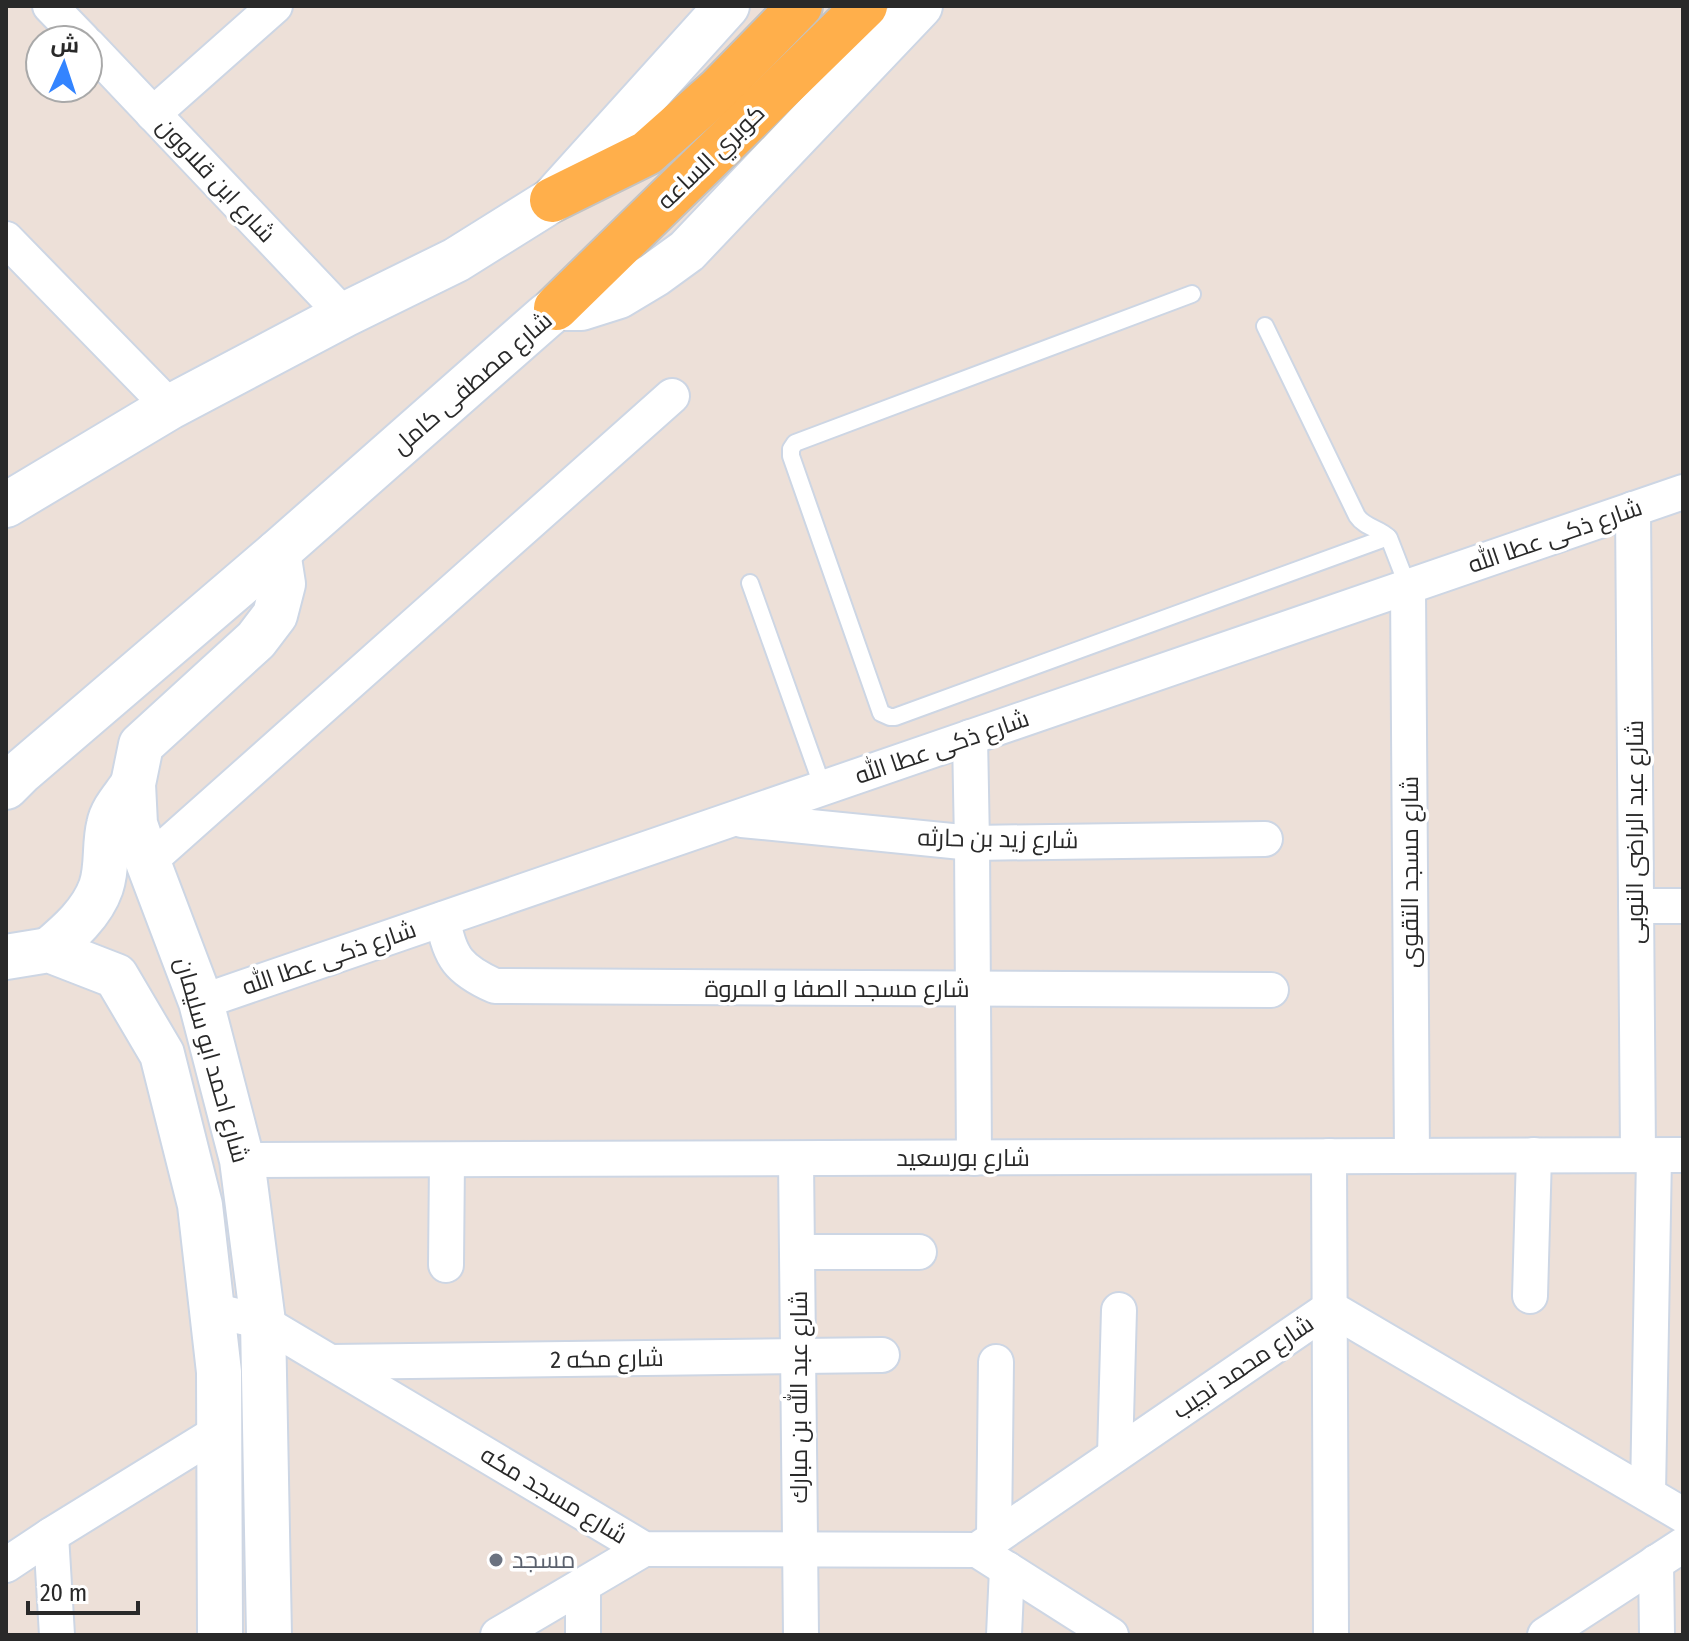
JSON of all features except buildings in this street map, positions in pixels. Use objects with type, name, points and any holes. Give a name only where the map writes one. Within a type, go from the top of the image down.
[{"type":"main road","points":[[8,501],[170,407],[456,260],[552,200],[727,6]]},
{"type":"main road","name":"كوبري الساعه","points":[[552,200],[647,153],[718,90],[800,6]]},
{"type":"main road","name":"كوبري الساعه","points":[[556,308],[865,6]]},
{"type":"main road","name":"شارع مصطفى كامل","points":[[11,768],[278,552],[556,308],[581,308],[619,296],[687,251],[920,6]]},
{"type":"main road","name":"شارع احمد ابو سليمان","points":[[269,1635],[263,1322],[242,1160],[201,1002],[135,824],[133,784],[141,745],[256,640],[275,615],[283,584],[278,552]]},
{"type":"main road","points":[[6,957],[49,950],[72,930],[95,901],[102,886],[108,827],[113,812],[133,784]]},
{"type":"main road","name":"شارع احمد ابو سليمان","points":[[49,950],[116,976],[162,1054],[200,1205],[219,1372],[220,1635]]},
{"type":"street","points":[[153,114],[275,6]]},
{"type":"street","name":"شارع ابن قلاوون","points":[[104,62],[344,315]]},
{"type":"street","points":[[6,239],[170,407]]},
{"type":"street","points":[[148,862],[672,396]]},
{"type":"street","name":"شارع ذكى عطا الله","points":[[201,1002],[1683,492]]},
{"type":"street","name":"شارع عبد الراضى النوبى","points":[[1633,509],[1636,906],[1658,1155],[1648,1494]]},
{"type":"street","name":"شارع مسجد التقوى","points":[[1408,587],[1412,1156]]},
{"type":"street","points":[[970,737],[974,1158]]},
{"type":"street","name":"شارع زيد بن حارثه","points":[[732,819],[972,843],[1265,839]]},
{"type":"street","points":[[1636,906],[1683,906]]},
{"type":"street","name":"شارع مسجد الصفا و المروة","points":[[443,919],[447,942],[457,962],[474,977],[495,986],[1271,990]]},
{"type":"street","points":[[1530,1296],[1534,1155]]},
{"type":"street","name":"شارع بورسعيد","points":[[242,1160],[1658,1155]]},
{"type":"street","points":[[1329,1156],[1331,1635]]},
{"type":"street","name":"شارع عبد الله بن مبارك","points":[[796,1159],[801,1635]]},
{"type":"street","points":[[446,1265],[447,1160]]},
{"type":"street","points":[[797,1252],[919,1252]]},
{"type":"street","name":"شارع محمد نجيب","points":[[993,1552],[1115,1455],[1330,1308],[1683,1515]]},
{"type":"street","name":"شارع مسجد مكه","points":[[212,1310],[263,1322],[644,1549],[993,1552]]},
{"type":"street","points":[[1115,1455],[1119,1310]]},
{"type":"street","name":"شارع مكه 2","points":[[331,1362],[882,1355]]},
{"type":"street","points":[[996,1362],[993,1552],[1004,1635]]},
{"type":"street","points":[[6,1565],[218,1432]]},
{"type":"street","points":[[51,1535],[57,1635]]},
{"type":"street","points":[[498,1635],[644,1549]]},
{"type":"street","points":[[993,1552],[1111,1635]]},
{"type":"street","points":[[1545,1635],[1670,1553]]},
{"type":"street","points":[[1657,1635],[1670,1553]]},
{"type":"street","points":[[583,1585],[583,1635]]},
{"type":"lane","points":[[1192,294],[795,443],[791,456],[881,713],[895,717],[1388,537]]},
{"type":"lane","points":[[1265,326],[1357,516],[1364,524],[1388,537],[1408,587]]},
{"type":"lane","points":[[750,583],[823,788]]},
{"type":"place","name":"مسجد","points":[[496,1560]]}]
